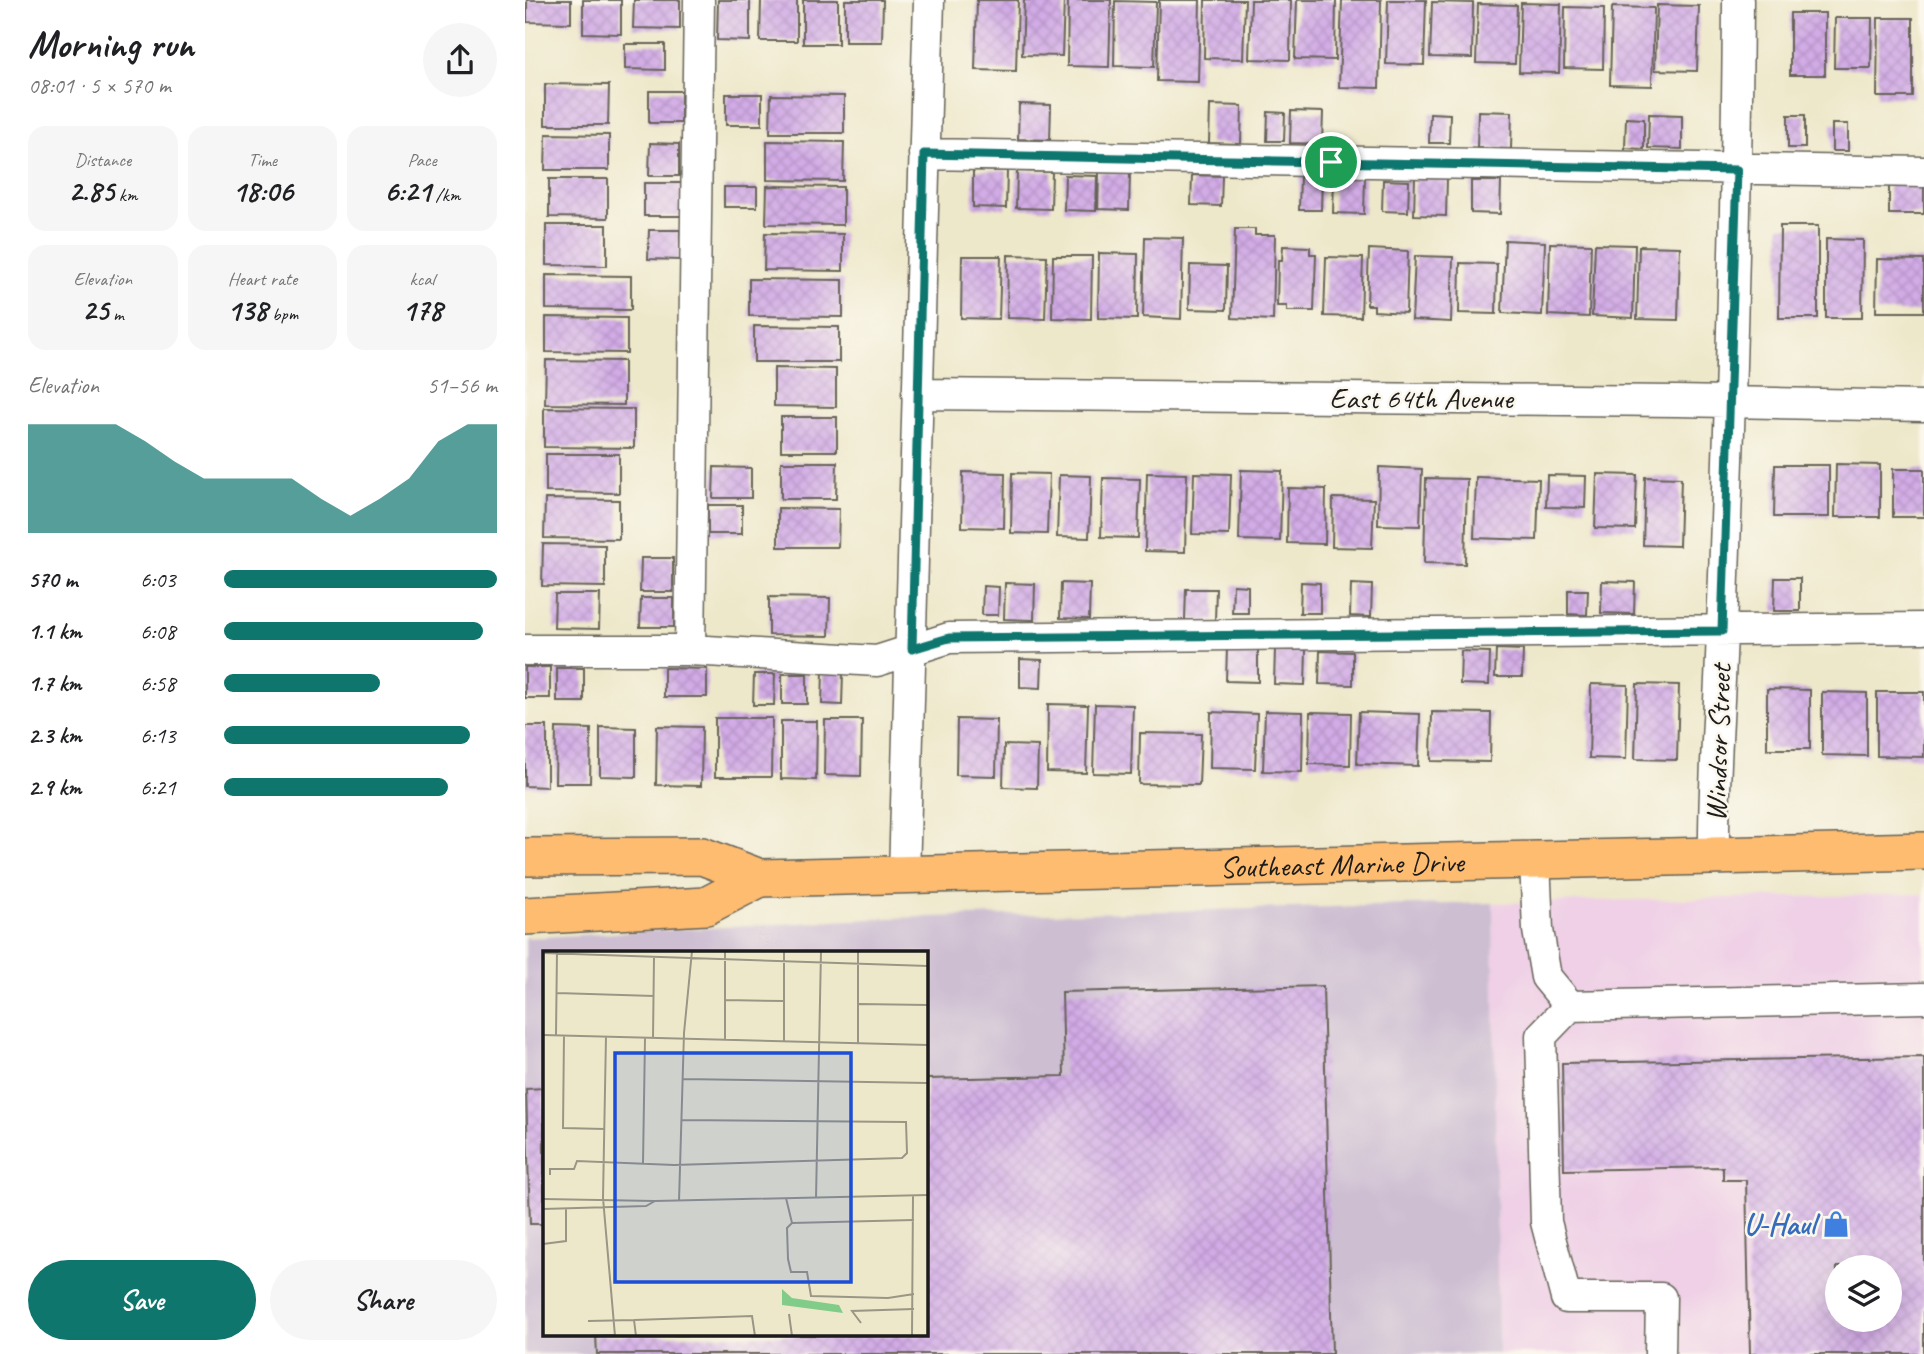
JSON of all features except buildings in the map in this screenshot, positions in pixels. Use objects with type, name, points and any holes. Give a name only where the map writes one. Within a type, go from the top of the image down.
[{"type":"main road","name":"Southeast Marine Drive","points":[[525,857],[702,856],[760,878],[1924,851]]},
{"type":"main road","name":"Southeast Marine Drive","points":[[525,916],[706,906],[760,878]]},
{"type":"street","points":[[689,650],[699,0]]},
{"type":"street","points":[[904,875],[929,0]]},
{"type":"street","name":"Windsor Street","points":[[1714,856],[1713,800],[1722,631],[1737,170],[1738,0]]},
{"type":"street","points":[[924,154],[1924,172]]},
{"type":"street","name":"East 64th Avenue","points":[[917,394],[1924,406]]},
{"type":"street","points":[[525,650],[689,650],[877,661],[949,638],[1924,628]]},
{"type":"street","points":[[1535,860],[1538,930],[1546,977],[1570,1006]]},
{"type":"street","points":[[1660,1354],[1661,1298],[1566,1298],[1546,1222],[1542,1036],[1570,1006],[1924,998]]},
{"type":"shaded area","points":[[1924,894],[1924,1354],[1498,1354],[1493,903]]},
{"type":"shaded area","points":[[1493,903],[1498,1354],[525,1354],[525,938],[888,918]]},
{"type":"place","name":"U-Haul","points":[[1836,1224]]},
{"type":"route","points":[[924,154],[1331,162],[1737,170],[1722,631],[949,638],[912,649],[924,154]]}]
